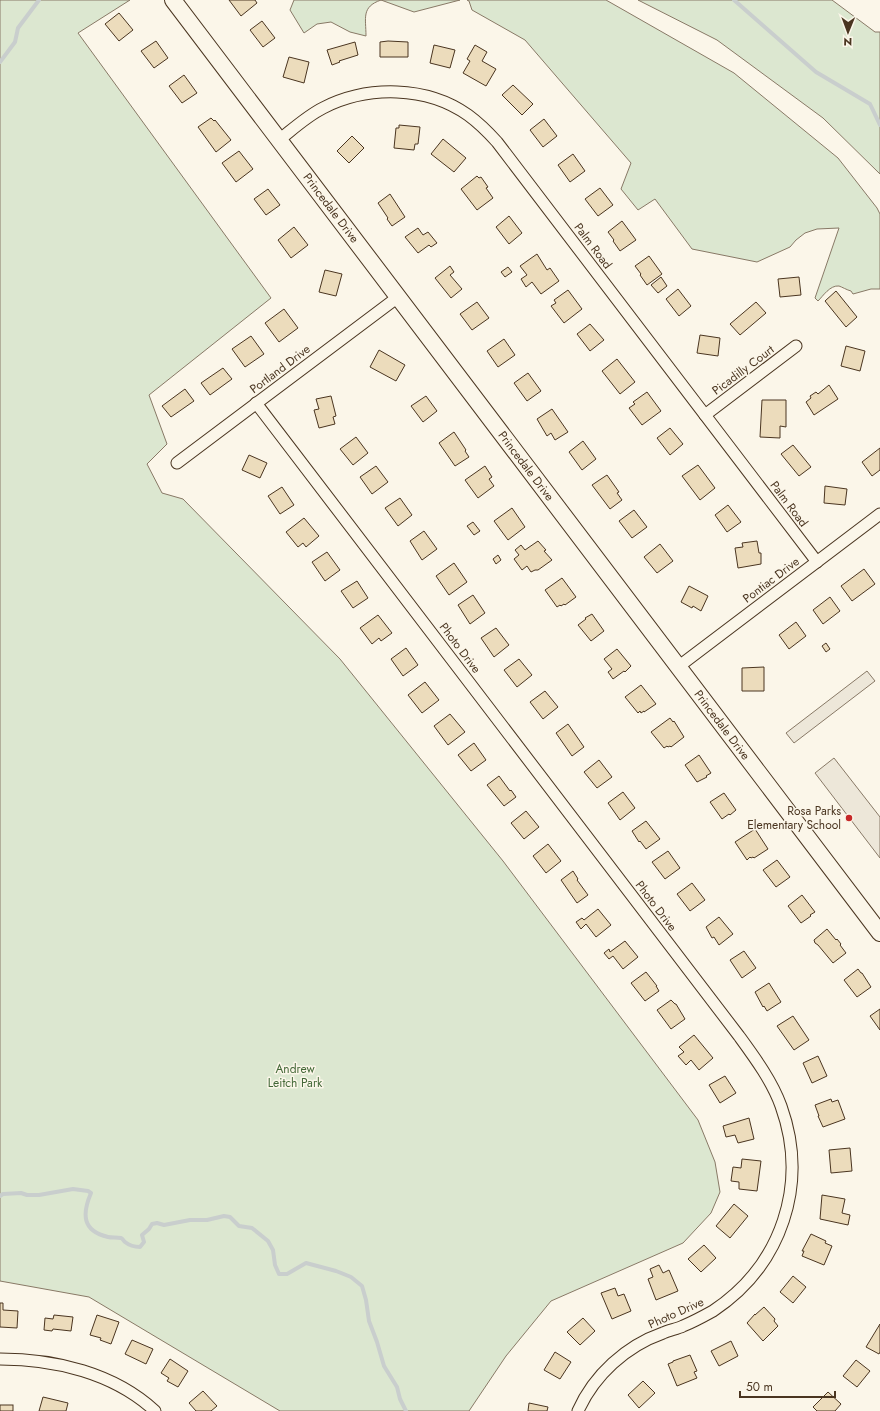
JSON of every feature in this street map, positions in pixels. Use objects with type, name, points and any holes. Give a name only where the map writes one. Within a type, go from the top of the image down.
[{"type":"street","name":"Princedale Drive","points":[[172,0],[880,933]]},
{"type":"street","name":"Palm Road","points":[[279,140],[324,108],[362,94],[382,92],[419,94],[438,100],[453,106],[483,127],[497,142],[817,562]]},
{"type":"street","name":"Portland Drive","points":[[177,463],[398,297]]},
{"type":"street","name":"Picadilly Court","points":[[705,415],[796,346]]},
{"type":"street","name":"Photo Drive","points":[[256,403],[739,1036],[757,1061],[771,1085],[787,1126],[792,1148],[793,1166],[792,1188],[788,1210],[779,1234],[759,1268],[741,1288],[712,1311],[683,1326],[642,1342],[628,1351],[608,1368],[593,1384],[578,1411]]},
{"type":"street","name":"Pontiac Drive","points":[[678,667],[880,514]]},
{"type":"street","points":[[0,1359],[19,1359],[46,1362],[72,1368],[102,1378],[122,1388],[155,1411]]},
{"type":"green space","name":"Andrew Leitch Park","points":[[0,0],[130,0],[78,33],[271,298],[149,395],[167,444],[147,464],[162,493],[183,499],[340,659],[503,861],[698,1120],[715,1162],[720,1192],[711,1213],[683,1243],[551,1301],[506,1356],[469,1411],[280,1411],[89,1297],[0,1281]]},
{"type":"green space","points":[[294,0],[381,0],[370,6],[367,10],[365,19],[366,36],[350,32],[331,22],[317,24],[304,33],[290,10]]},
{"type":"green space","points":[[381,0],[460,0],[414,12]]},
{"type":"green space","points":[[467,0],[606,0],[734,73],[838,158],[877,208],[880,214],[880,289],[871,289],[853,294],[851,291],[836,286],[827,291],[818,301],[815,298],[839,228],[817,229],[805,233],[790,247],[757,262],[692,249],[655,199],[638,210],[621,189],[631,163],[525,40],[472,10],[469,1]]},
{"type":"green space","points":[[638,0],[832,0],[875,32],[880,32],[880,174],[823,118],[717,40]]},
{"type":"shaded area","points":[[867,671],[875,681],[794,743],[786,733]]},
{"type":"shaded area","points":[[834,758],[880,817],[880,858],[815,773]]},
{"type":"building","points":[[229,0],[255,0],[257,3],[241,16]]},
{"type":"building","points":[[119,13],[133,30],[119,41],[105,24]]},
{"type":"building","points":[[262,21],[275,38],[263,47],[250,30]]},
{"type":"building","points":[[156,41],[168,58],[154,68],[141,51]]},
{"type":"building","points":[[355,42],[358,55],[339,61],[340,62],[332,65],[327,50]]},
{"type":"building","points":[[380,42],[408,42],[408,57],[380,57]]},
{"type":"building","points":[[434,45],[455,50],[450,68],[430,63]]},
{"type":"building","points":[[475,45],[487,52],[482,61],[496,69],[486,86],[463,73],[470,61],[467,59]]},
{"type":"building","points":[[289,57],[309,62],[304,83],[283,77]]},
{"type":"building","points":[[184,75],[197,93],[182,103],[169,86]]},
{"type":"building","points":[[513,85],[533,104],[522,115],[502,95]]},
{"type":"building","points":[[211,118],[214,121],[215,120],[231,140],[216,152],[198,127]]},
{"type":"building","points":[[544,119],[557,136],[543,147],[530,130]]},
{"type":"building","points":[[399,125],[420,127],[418,144],[415,144],[414,150],[394,148],[396,128],[399,128]]},
{"type":"building","points":[[352,136],[364,148],[349,163],[337,151]]},
{"type":"building","points":[[443,139],[466,158],[454,172],[431,154]]},
{"type":"building","points":[[239,151],[253,169],[236,182],[222,163]]},
{"type":"building","points":[[573,154],[585,171],[570,182],[558,165]]},
{"type":"building","points":[[477,176],[479,178],[481,177],[493,198],[477,210],[461,189]]},
{"type":"building","points":[[600,188],[613,205],[598,216],[585,199]]},
{"type":"building","points":[[268,189],[280,205],[266,215],[254,199]]},
{"type":"building","points":[[390,194],[405,217],[392,226],[378,203]]},
{"type":"building","points":[[509,216],[522,233],[509,244],[496,227]]},
{"type":"building","points":[[622,221],[636,240],[620,251],[608,232]]},
{"type":"building","points":[[294,227],[308,245],[291,258],[278,240]]},
{"type":"building","points":[[418,228],[423,235],[428,232],[437,243],[431,247],[429,245],[418,253],[405,237]]},
{"type":"building","points":[[537,254],[547,270],[550,268],[559,281],[541,294],[532,282],[526,287],[521,279],[527,275],[520,266]]},
{"type":"building","points":[[649,256],[662,274],[647,285],[635,266]]},
{"type":"building","points":[[450,266],[454,272],[450,275],[462,289],[451,298],[435,278]]},
{"type":"building","points":[[508,267],[512,272],[505,277],[501,272]]},
{"type":"building","points":[[325,270],[342,274],[336,296],[319,292]]},
{"type":"building","points":[[661,277],[667,286],[658,293],[651,285]]},
{"type":"building","points":[[799,277],[801,295],[780,297],[778,279]]},
{"type":"building","points":[[678,289],[691,306],[679,316],[666,299]]},
{"type":"building","points":[[568,290],[582,309],[564,323],[551,306],[556,303],[554,300]]},
{"type":"building","points":[[836,291],[857,317],[846,327],[825,301]]},
{"type":"building","points":[[477,302],[489,318],[472,330],[460,314]]},
{"type":"building","points":[[756,302],[766,313],[740,335],[730,324]]},
{"type":"building","points":[[284,309],[298,328],[279,342],[265,323]]},
{"type":"building","points":[[590,324],[604,340],[590,351],[577,334]]},
{"type":"building","points":[[700,335],[720,338],[718,356],[697,353]]},
{"type":"building","points":[[251,336],[264,354],[245,367],[232,349]]},
{"type":"building","points":[[504,339],[515,355],[498,367],[487,351]]},
{"type":"building","points":[[846,346],[865,351],[860,371],[841,366]]},
{"type":"building","points":[[379,350],[405,365],[396,381],[370,367]]},
{"type":"building","points":[[617,359],[635,382],[620,394],[602,371]]},
{"type":"building","points":[[223,368],[232,379],[210,395],[201,383]]},
{"type":"building","points":[[528,373],[541,391],[527,401],[514,383]]},
{"type":"building","points":[[829,385],[838,399],[814,415],[806,402],[811,398],[810,396],[816,392],[818,394]]},
{"type":"building","points":[[185,389],[194,401],[171,417],[162,406]]},
{"type":"building","points":[[647,392],[661,411],[642,425],[629,408],[635,404],[633,402]]},
{"type":"building","points":[[331,396],[336,416],[333,417],[335,424],[319,428],[314,410],[319,409],[316,399]]},
{"type":"building","points":[[426,396],[437,411],[423,422],[411,406]]},
{"type":"building","points":[[762,400],[786,400],[786,427],[780,426],[780,438],[760,437]]},
{"type":"building","points":[[552,409],[568,432],[555,440],[551,433],[547,436],[537,419]]},
{"type":"building","points":[[670,428],[683,444],[670,455],[657,438]]},
{"type":"building","points":[[454,432],[469,457],[455,466],[439,443]]},
{"type":"building","points":[[356,437],[368,453],[353,465],[340,449]]},
{"type":"building","points":[[583,441],[596,459],[582,470],[569,452]]},
{"type":"building","points":[[793,445],[811,467],[799,476],[781,454]]},
{"type":"building","points":[[880,448],[880,470],[872,476],[862,462]]},
{"type":"building","points":[[249,455],[267,463],[260,478],[242,470]]},
{"type":"building","points":[[698,465],[715,488],[700,500],[682,476]]},
{"type":"building","points":[[376,466],[388,482],[372,494],[360,477]]},
{"type":"building","points":[[485,466],[492,477],[489,479],[494,486],[478,498],[465,480]]},
{"type":"building","points":[[607,475],[619,492],[617,493],[622,500],[610,509],[592,485]]},
{"type":"building","points":[[825,486],[847,489],[845,505],[824,503]]},
{"type":"building","points":[[282,487],[294,505],[280,514],[268,496]]},
{"type":"building","points":[[400,498],[412,515],[398,526],[385,508]]},
{"type":"building","points":[[728,505],[741,522],[727,532],[715,515]]},
{"type":"building","points":[[512,508],[525,527],[508,540],[494,521]]},
{"type":"building","points":[[634,510],[647,527],[632,538],[619,521]]},
{"type":"building","points":[[304,518],[319,536],[306,547],[303,543],[298,547],[286,532]]},
{"type":"building","points":[[473,522],[480,531],[474,535],[467,526]]},
{"type":"building","points":[[424,531],[437,549],[422,560],[410,541]]},
{"type":"building","points":[[538,541],[552,560],[538,570],[531,572],[527,566],[522,570],[514,559],[519,555],[515,550],[521,545],[525,550]]},
{"type":"building","points":[[757,541],[759,553],[761,553],[761,564],[738,568],[735,548],[743,547],[742,543]]},
{"type":"building","points":[[660,544],[673,561],[657,573],[644,557]]},
{"type":"building","points":[[327,552],[340,570],[325,581],[312,562]]},
{"type":"building","points":[[498,555],[501,560],[496,564],[493,559]]},
{"type":"building","points":[[454,563],[467,582],[449,595],[436,576]]},
{"type":"building","points":[[864,569],[875,584],[852,601],[841,586]]},
{"type":"building","points":[[562,578],[576,597],[565,605],[560,605],[557,607],[545,590]]},
{"type":"building","points":[[357,581],[368,598],[353,608],[341,591]]},
{"type":"building","points":[[689,586],[708,596],[701,611],[693,606],[692,608],[681,602]]},
{"type":"building","points":[[473,595],[485,613],[470,624],[458,605]]},
{"type":"building","points":[[830,597],[840,611],[823,624],[813,610]]},
{"type":"building","points":[[592,614],[604,631],[591,641],[578,625]]},
{"type":"building","points":[[378,615],[392,633],[381,641],[379,638],[372,644],[360,628]]},
{"type":"building","points":[[796,622],[806,636],[789,649],[779,635]]},
{"type":"building","points":[[496,628],[509,645],[494,657],[481,638]]},
{"type":"building","points":[[826,643],[830,649],[826,652],[822,646]]},
{"type":"building","points":[[406,648],[418,665],[403,676],[391,659]]},
{"type":"building","points":[[617,649],[631,666],[625,672],[624,671],[613,679],[608,672],[612,669],[604,659]]},
{"type":"building","points":[[519,659],[532,675],[517,687],[504,670]]},
{"type":"building","points":[[764,667],[764,691],[742,691],[742,668]]},
{"type":"building","points":[[425,682],[439,700],[422,713],[408,695]]},
{"type":"building","points":[[641,685],[656,704],[644,712],[641,713],[640,711],[638,713],[625,697]]},
{"type":"building","points":[[545,691],[558,707],[543,719],[530,702]]},
{"type":"building","points":[[450,714],[465,732],[448,745],[434,726]]},
{"type":"building","points":[[670,718],[673,722],[674,721],[684,737],[671,747],[667,746],[664,748],[651,732]]},
{"type":"building","points":[[568,724],[584,747],[572,756],[556,733]]},
{"type":"building","points":[[474,743],[486,760],[471,771],[458,755]]},
{"type":"building","points":[[699,755],[711,773],[706,776],[707,777],[697,782],[685,765]]},
{"type":"building","points":[[599,760],[612,777],[597,788],[584,772]]},
{"type":"building","points":[[499,776],[516,797],[504,806],[487,785]]},
{"type":"building","points":[[623,792],[635,808],[620,820],[608,803]]},
{"type":"building","points":[[724,793],[736,810],[722,819],[710,802]]},
{"type":"building","points":[[526,811],[539,827],[524,839],[511,823]]},
{"type":"building","points":[[646,821],[660,839],[646,849],[640,841],[639,842],[632,831]]},
{"type":"building","points":[[755,829],[768,849],[754,858],[750,857],[747,860],[735,842]]},
{"type":"building","points":[[548,844],[561,861],[546,873],[533,856]]},
{"type":"building","points":[[668,851],[680,868],[665,879],[652,862]]},
{"type":"building","points":[[777,860],[790,877],[776,887],[763,870]]},
{"type":"building","points":[[573,871],[578,879],[577,880],[588,895],[577,903],[561,880]]},
{"type":"building","points":[[692,883],[705,900],[690,911],[677,894]]},
{"type":"building","points":[[802,895],[815,912],[801,923],[788,906]]},
{"type":"building","points":[[598,909],[611,925],[596,937],[586,924],[581,929],[576,922],[582,918],[584,920]]},
{"type":"building","points":[[719,917],[733,934],[719,945],[714,937],[712,938],[706,927]]},
{"type":"building","points":[[827,929],[841,944],[840,945],[846,953],[833,963],[814,940]]},
{"type":"building","points":[[625,941],[638,957],[623,969],[613,956],[609,959],[604,953],[609,949],[610,952]]},
{"type":"building","points":[[744,951],[756,968],[742,978],[730,960]]},
{"type":"building","points":[[858,969],[871,987],[857,997],[844,980]]},
{"type":"building","points":[[646,972],[659,991],[645,1001],[631,983]]},
{"type":"building","points":[[769,983],[781,1002],[767,1011],[764,1006],[763,1007],[755,992]]},
{"type":"building","points":[[671,1000],[676,1004],[685,1019],[671,1029],[657,1010]]},
{"type":"building","points":[[880,1009],[880,1030],[870,1016]]},
{"type":"building","points":[[793,1016],[809,1040],[794,1050],[777,1026]]},
{"type":"building","points":[[694,1035],[713,1058],[699,1070],[691,1060],[686,1065],[678,1056],[684,1052],[679,1047]]},
{"type":"building","points":[[818,1056],[827,1076],[812,1083],[803,1063]]},
{"type":"building","points":[[725,1076],[736,1093],[720,1103],[709,1085]]},
{"type":"building","points":[[831,1099],[832,1102],[838,1100],[845,1119],[823,1127],[815,1105]]},
{"type":"building","points":[[749,1118],[754,1139],[738,1143],[735,1135],[726,1137],[723,1126]]},
{"type":"building","points":[[850,1148],[852,1171],[831,1173],[829,1150]]},
{"type":"building","points":[[742,1159],[761,1161],[757,1191],[739,1189],[739,1182],[731,1181],[733,1167],[741,1168]]},
{"type":"building","points":[[822,1195],[845,1199],[842,1213],[850,1215],[848,1225],[820,1219]]},
{"type":"building","points":[[734,1204],[748,1216],[730,1238],[716,1226]]},
{"type":"building","points":[[811,1234],[826,1241],[825,1243],[832,1246],[824,1265],[802,1256],[804,1251],[802,1251]]},
{"type":"building","points":[[704,1245],[716,1258],[701,1272],[688,1259]]},
{"type":"building","points":[[659,1265],[663,1273],[669,1270],[678,1291],[656,1300],[648,1279],[653,1277],[650,1269]]},
{"type":"building","points":[[793,1276],[806,1287],[793,1303],[780,1292]]},
{"type":"building","points":[[615,1288],[618,1296],[624,1294],[631,1311],[612,1319],[601,1293]]},
{"type":"building","points":[[0,1303],[3,1303],[3,1310],[18,1311],[17,1328],[0,1327]]},
{"type":"building","points":[[764,1307],[775,1319],[774,1321],[778,1326],[763,1341],[747,1323]]},
{"type":"building","points":[[54,1315],[73,1317],[71,1331],[53,1329],[52,1331],[44,1330],[45,1318],[53,1319]]},
{"type":"building","points":[[97,1315],[119,1322],[111,1344],[100,1340],[101,1338],[90,1335]]},
{"type":"building","points":[[583,1318],[595,1331],[580,1345],[567,1332]]},
{"type":"building","points":[[880,1324],[880,1352],[879,1354],[866,1347]]},
{"type":"building","points":[[132,1340],[153,1349],[146,1364],[125,1354]]},
{"type":"building","points":[[731,1341],[738,1356],[719,1366],[711,1351]]},
{"type":"building","points":[[555,1352],[571,1362],[560,1379],[544,1370]]},
{"type":"building","points":[[690,1355],[697,1371],[694,1372],[697,1378],[677,1386],[668,1364]]},
{"type":"building","points":[[170,1359],[188,1371],[178,1387],[167,1381],[169,1378],[161,1373]]},
{"type":"building","points":[[856,1360],[870,1371],[857,1387],[843,1376]]},
{"type":"building","points":[[643,1381],[655,1393],[639,1408],[628,1395]]},
{"type":"building","points":[[203,1391],[217,1406],[211,1411],[196,1411],[189,1403]]},
{"type":"building","points":[[828,1392],[841,1404],[835,1411],[817,1411],[813,1407]]},
{"type":"building","points":[[43,1397],[68,1403],[66,1411],[39,1411]]},
{"type":"building","points":[[529,1403],[548,1407],[547,1411],[528,1411]]},
{"type":"building","points":[[0,1405],[13,1405],[13,1411],[0,1411]]},
{"type":"waterway","points":[[0,62],[15,42],[18,28],[39,0]]},
{"type":"waterway","points":[[734,0],[816,72],[870,104],[880,125]]},
{"type":"waterway","points":[[0,1196],[3,1194],[21,1193],[27,1195],[39,1195],[73,1189],[88,1191],[91,1193],[86,1208],[86,1221],[93,1231],[110,1237],[121,1238],[125,1242],[136,1247],[140,1247],[144,1242],[142,1235],[152,1224],[157,1223],[164,1225],[190,1220],[207,1220],[224,1216],[230,1217],[239,1226],[252,1228],[268,1241],[273,1250],[275,1265],[279,1274],[287,1274],[306,1263],[336,1271],[351,1277],[362,1286],[369,1321],[384,1366],[397,1387],[400,1399],[406,1411]]},
{"type":"place","name":"Rosa Parks Elementary School","points":[[849,818]]}]
